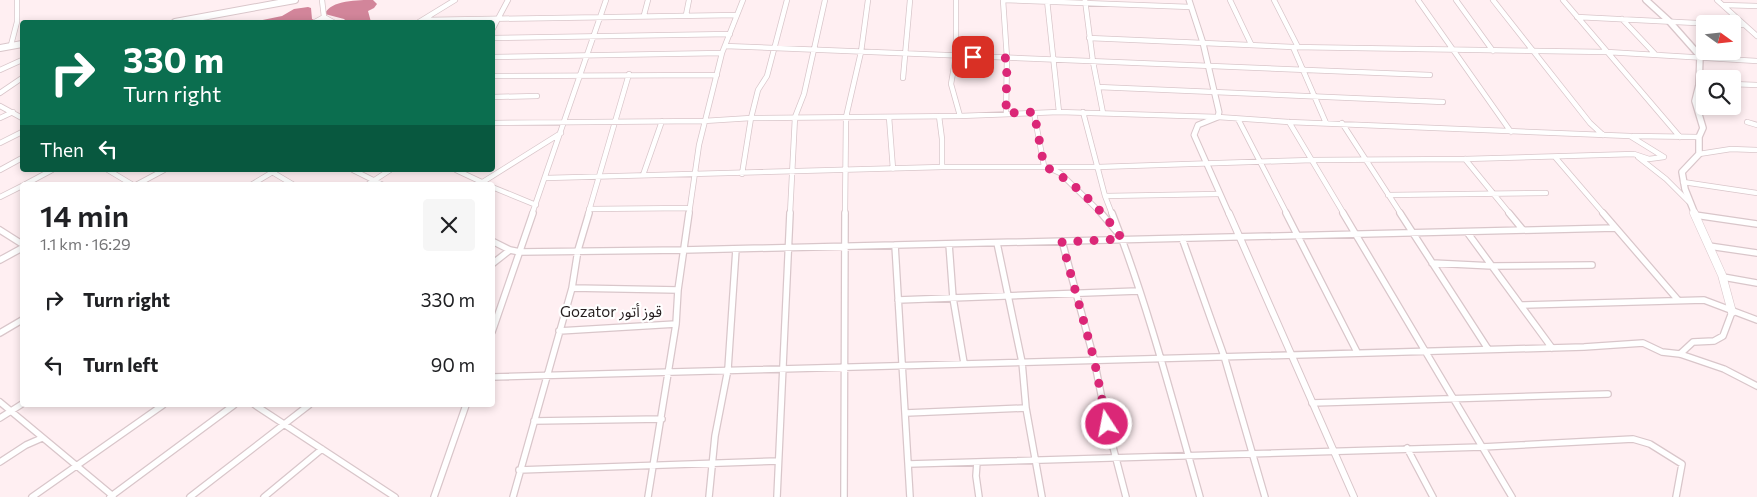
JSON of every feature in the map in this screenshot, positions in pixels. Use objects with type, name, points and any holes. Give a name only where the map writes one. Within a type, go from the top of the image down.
[{"type":"highway","points":[[187,20],[295,0]]},
{"type":"highway","points":[[1,48],[20,44]]},
{"type":"highway","points":[[1,48],[20,44]]},
{"type":"main road","points":[[1646,0],[1669,21],[1696,51]]},
{"type":"main road","points":[[1699,115],[1703,128],[1699,138],[1699,154],[1682,172],[1682,182],[1723,277],[1732,302],[1732,312]]},
{"type":"street","points":[[11,45],[17,22],[17,0]]},
{"type":"street","points":[[322,0],[324,17]]},
{"type":"street","points":[[423,20],[455,0]]},
{"type":"street","points":[[495,25],[508,0]]},
{"type":"street","points":[[495,323],[606,0]]},
{"type":"street","points":[[644,15],[648,0]]},
{"type":"street","points":[[686,15],[689,0]]},
{"type":"street","points":[[648,497],[662,419],[676,324],[683,250],[704,121],[722,53],[743,0]]},
{"type":"street","points":[[742,174],[751,118],[758,90],[767,76],[787,0]]},
{"type":"street","points":[[777,497],[794,172],[795,117],[804,94],[812,51],[825,0]]},
{"type":"street","points":[[844,497],[843,367],[846,246],[846,117],[861,52],[868,0]]},
{"type":"street","points":[[903,78],[910,0]]},
{"type":"street","points":[[956,0],[956,56],[950,84],[960,116]]},
{"type":"street","points":[[1006,113],[1007,58],[1003,0],[1119,2],[1191,7]]},
{"type":"street","points":[[1151,0],[1152,5]]},
{"type":"street","points":[[1189,0],[1203,43],[1219,112],[1218,116]]},
{"type":"street","points":[[1230,0],[1251,44]]},
{"type":"street","points":[[1274,0],[1296,47],[1303,72],[1326,123]]},
{"type":"street","points":[[1418,0],[1511,132]]},
{"type":"street","points":[[1456,0],[1492,51]]},
{"type":"street","points":[[1493,0],[1590,123],[1603,135]]},
{"type":"street","points":[[1563,0],[1680,137]]},
{"type":"street","points":[[1717,0],[1757,36]]},
{"type":"street","points":[[1047,1],[1059,112]]},
{"type":"street","points":[[1085,1],[1093,62],[1104,113]]},
{"type":"street","points":[[1722,5],[1757,6]]},
{"type":"street","points":[[447,20],[644,15],[737,15]]},
{"type":"street","points":[[319,20],[324,17]]},
{"type":"street","points":[[324,17],[329,20]]},
{"type":"street","points":[[1577,17],[1696,23]]},
{"type":"street","points":[[1622,19],[1655,54]]},
{"type":"street","points":[[495,38],[730,34]]},
{"type":"street","points":[[1089,38],[1296,47],[1607,52],[1696,56]]},
{"type":"street","points":[[725,46],[1430,76]]},
{"type":"street","points":[[495,57],[722,53]]},
{"type":"street","points":[[1741,60],[1757,61]]},
{"type":"street","points":[[0,70],[20,61]]},
{"type":"street","points":[[513,497],[519,470],[572,288],[578,250],[589,209],[629,74]]},
{"type":"street","points":[[495,76],[717,74]]},
{"type":"street","points":[[0,93],[20,79]]},
{"type":"street","points":[[1741,84],[1757,85]]},
{"type":"street","points":[[1098,87],[1315,98],[1443,102]]},
{"type":"street","points":[[495,97],[537,96]]},
{"type":"street","points":[[0,106],[20,117]]},
{"type":"street","points":[[0,118],[13,112]]},
{"type":"street","points":[[495,123],[704,121],[751,118],[960,116],[1034,112],[1083,112],[1218,116],[1289,122],[1511,132],[1699,138]]},
{"type":"street","points":[[1034,112],[1044,166]]},
{"type":"street","points":[[1083,112],[1105,196],[1122,239],[1160,358],[1200,497]]},
{"type":"street","points":[[939,116],[942,139],[942,167]]},
{"type":"street","points":[[1218,116],[1198,124],[1194,135],[1218,194],[1354,497]]},
{"type":"street","points":[[889,117],[892,169]]},
{"type":"street","points":[[1238,119],[1357,352]]},
{"type":"street","points":[[643,175],[662,121]]},
{"type":"street","points":[[1289,122],[1512,497]]},
{"type":"street","points":[[1747,122],[1757,125]]},
{"type":"street","points":[[1342,123],[1488,349]]},
{"type":"street","points":[[483,182],[561,132]]},
{"type":"street","points":[[0,143],[20,133]]},
{"type":"street","points":[[546,178],[942,167],[1098,167],[1312,160],[1465,159],[1634,154],[1648,159],[1664,157],[1630,136]]},
{"type":"street","points":[[1699,154],[1731,149],[1757,150]]},
{"type":"street","points":[[1634,154],[1666,179],[1689,202]]},
{"type":"street","points":[[1555,157],[1678,300]]},
{"type":"street","points":[[0,170],[20,159]]},
{"type":"street","points":[[1465,159],[1523,230]]},
{"type":"street","points":[[1044,166],[1060,174],[1089,200],[1122,239]]},
{"type":"street","points":[[29,182],[48,172]]},
{"type":"street","points":[[112,172],[130,182]]},
{"type":"street","points":[[141,182],[160,172]]},
{"type":"street","points":[[256,182],[272,172]]},
{"type":"street","points":[[275,172],[290,182]]},
{"type":"street","points":[[357,172],[378,182]]},
{"type":"street","points":[[371,182],[387,172]]},
{"type":"street","points":[[459,172],[477,182]]},
{"type":"street","points":[[1682,182],[1757,193]]},
{"type":"street","points":[[0,198],[20,187]]},
{"type":"street","points":[[495,188],[536,205]]},
{"type":"street","points":[[1388,195],[1546,193]]},
{"type":"street","points":[[1105,196],[1218,194]]},
{"type":"street","points":[[589,209],[690,208]]},
{"type":"street","points":[[1695,215],[1757,224]]},
{"type":"street","points":[[495,243],[520,252],[683,250],[1615,228]]},
{"type":"street","points":[[0,230],[20,245]]},
{"type":"street","points":[[1467,232],[1552,348]]},
{"type":"street","points":[[1182,238],[1224,356],[1265,497]]},
{"type":"street","points":[[1062,242],[1094,359],[1126,497]]},
{"type":"street","points":[[997,243],[1022,362],[1026,408],[1042,497]]},
{"type":"street","points":[[949,244],[953,298],[964,363]]},
{"type":"street","points":[[895,245],[910,497]]},
{"type":"street","points":[[1709,246],[1757,253]]},
{"type":"street","points":[[0,260],[20,247]]},
{"type":"street","points":[[709,497],[712,462],[728,369],[736,249]]},
{"type":"street","points":[[495,262],[510,250]]},
{"type":"street","points":[[1432,263],[1493,266],[1592,265]]},
{"type":"street","points":[[1723,277],[1757,283]]},
{"type":"street","points":[[572,288],[678,290]]},
{"type":"street","points":[[898,300],[1138,292]]},
{"type":"street","points":[[1522,306],[1678,300],[1713,302],[1732,312],[1757,320]]},
{"type":"street","points":[[1680,354],[1693,342],[1714,341],[1723,336],[1732,312]]},
{"type":"street","points":[[0,333],[20,321]]},
{"type":"street","points":[[559,331],[676,324]]},
{"type":"street","points":[[495,377],[728,369],[1552,348],[1643,343],[1662,352],[1680,354],[1724,369],[1757,386]]},
{"type":"street","points":[[1312,403],[1608,394]]},
{"type":"street","points":[[0,402],[112,497],[231,407]]},
{"type":"street","points":[[0,418],[20,405]]},
{"type":"street","points":[[32,497],[160,407]]},
{"type":"street","points":[[258,407],[395,497]]},
{"type":"street","points":[[190,497],[307,407]]},
{"type":"street","points":[[434,497],[465,407]]},
{"type":"street","points":[[906,413],[1026,408]]},
{"type":"street","points":[[534,421],[662,419]]},
{"type":"street","points":[[0,462],[26,444],[42,438]]},
{"type":"street","points":[[909,464],[1482,447],[1633,439],[1643,441],[1682,464],[1676,497]]},
{"type":"street","points":[[1407,448],[1433,497]]},
{"type":"street","points":[[264,497],[322,449]]},
{"type":"street","points":[[519,470],[778,460]]},
{"type":"street","points":[[977,462],[976,476],[979,497]]},
{"type":"shaded area","points":[[373,0],[377,4],[368,11],[370,20],[345,20],[325,14],[328,9],[339,3]]},
{"type":"shaded area","points":[[311,8],[312,19],[314,20],[263,20],[282,16],[294,9]]},
{"type":"district","name":"Gozator قوز أتور","points":[[611,311]]},
{"type":"route","points":[[973,57],[1007,58],[1006,113],[1034,112],[1035,126],[1044,166],[1060,174],[1089,200],[1122,239],[1062,242],[1094,359],[1107,424]]}]
